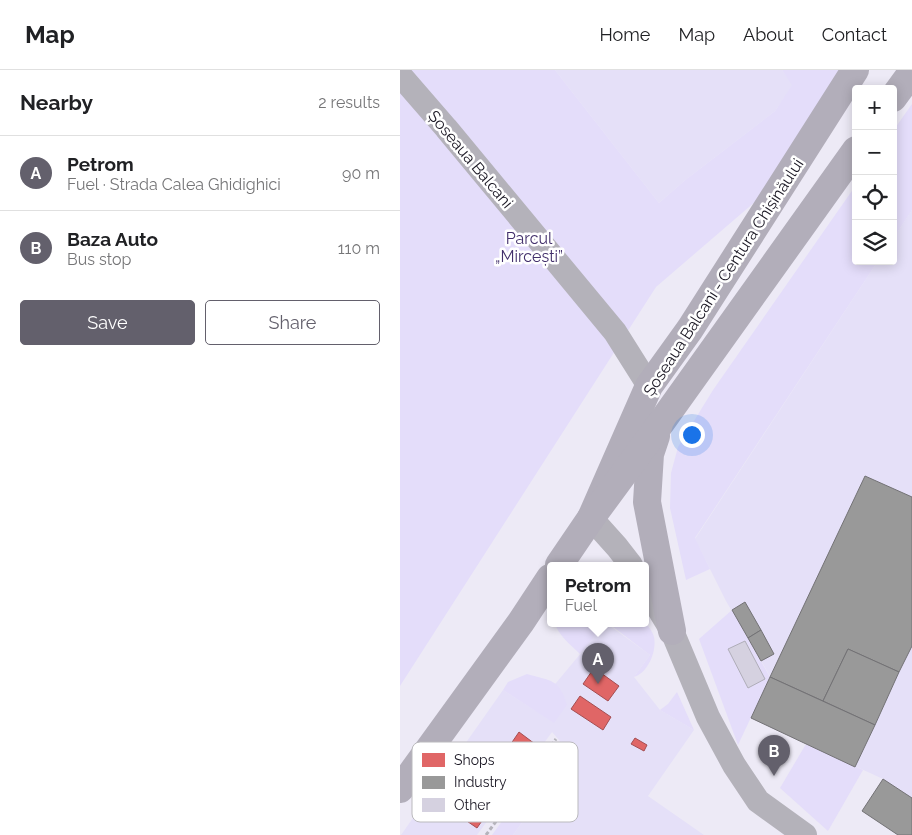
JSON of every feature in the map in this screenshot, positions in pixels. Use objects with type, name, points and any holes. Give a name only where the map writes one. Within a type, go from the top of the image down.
[{"type":"highway","name":"Șoseaua Balcani - Centura Chișinăului","points":[[591,518],[649,386],[690,329],[855,70]]},
{"type":"highway","points":[[897,93],[912,72]]},
{"type":"highway","name":"Șoseaua Balcani - Centura Chișinăului","points":[[561,562],[852,156]]},
{"type":"highway","points":[[658,427],[650,454],[647,502],[672,631]]},
{"type":"highway","points":[[434,742],[547,588]]},
{"type":"highway","points":[[649,609],[672,631]]},
{"type":"highway","points":[[400,789],[412,773]]},
{"type":"street","name":"Șoseaua Balcani","points":[[400,75],[615,332],[649,386]]},
{"type":"street","points":[[591,518],[617,546],[628,562]]},
{"type":"street","points":[[649,593],[672,631],[708,717],[734,765],[758,801],[805,835]]},
{"type":"path","points":[[486,835],[495,822]]},
{"type":"shaded area","points":[[555,70],[782,70],[793,85],[775,111],[684,181],[659,203]]},
{"type":"shaded area","points":[[912,210],[912,835],[898,835],[862,811],[883,779],[751,718],[770,676],[726,601],[695,539],[875,265],[897,265],[897,233]]},
{"type":"shaded area","points":[[603,627],[612,627],[650,655],[634,677],[660,710],[694,730],[648,796],[704,835],[513,835],[523,822],[578,822],[578,742],[562,742],[552,732],[545,742],[466,742],[503,690],[536,711],[556,683]]},
{"type":"shaded area","points":[[412,819],[412,822],[486,822],[477,835],[401,835]]},
{"type":"green space","name":"Parcul „Mircești”","points":[[400,70],[555,70],[659,203],[684,181],[775,111],[792,85],[782,70],[843,70],[763,195],[656,287],[400,686]]},
{"type":"green space","points":[[912,104],[912,210],[897,233],[897,130],[897,125]]},
{"type":"green space","points":[[852,191],[852,265],[875,265],[695,538],[710,569],[686,580],[670,508],[671,473],[678,447],[713,390]]},
{"type":"green space","points":[[732,610],[770,677],[738,745],[699,639]]},
{"type":"green space","points":[[557,627],[603,627],[580,654],[562,636]]},
{"type":"green space","points":[[613,627],[649,627],[652,631],[655,643],[653,655],[643,671],[634,677],[650,655]]},
{"type":"green space","points":[[527,674],[553,682],[561,690],[567,705],[554,723],[503,690],[508,682]]},
{"type":"green space","points":[[677,692],[694,730],[660,710],[668,704]]},
{"type":"green space","points":[[806,744],[863,770],[828,831],[780,788]]},
{"type":"green space","points":[[501,822],[522,822],[513,835],[492,835]]},
{"type":"building: Shops","points":[[594,668],[619,686],[608,701],[583,684]]},
{"type":"building: Shops","points":[[580,696],[611,717],[603,730],[571,709]]},
{"type":"building: Shops","points":[[519,732],[532,742],[512,742]]},
{"type":"building: Shops","points":[[635,738],[647,745],[644,751],[631,744]]},
{"type":"building: Shops","points":[[468,822],[481,822],[477,828]]},
{"type":"building: Industry","points":[[865,476],[912,497],[912,646],[899,672],[848,649],[823,701],[770,677]]},
{"type":"building: Industry","points":[[745,602],[761,630],[748,638],[732,610]]},
{"type":"building: Industry","points":[[761,630],[774,654],[761,661],[748,638]]},
{"type":"building: Industry","points":[[848,649],[899,672],[875,725],[823,701]]},
{"type":"building: Industry","points":[[770,677],[875,725],[855,767],[751,718]]},
{"type":"building: Industry","points":[[883,779],[912,798],[912,835],[898,835],[862,811]]},
{"type":"building: Other","points":[[745,641],[765,679],[748,688],[728,649]]},
{"type":"place","name":"Petrom","points":[[598,684]]},
{"type":"place","name":"Baza Auto","points":[[774,776]]}]
